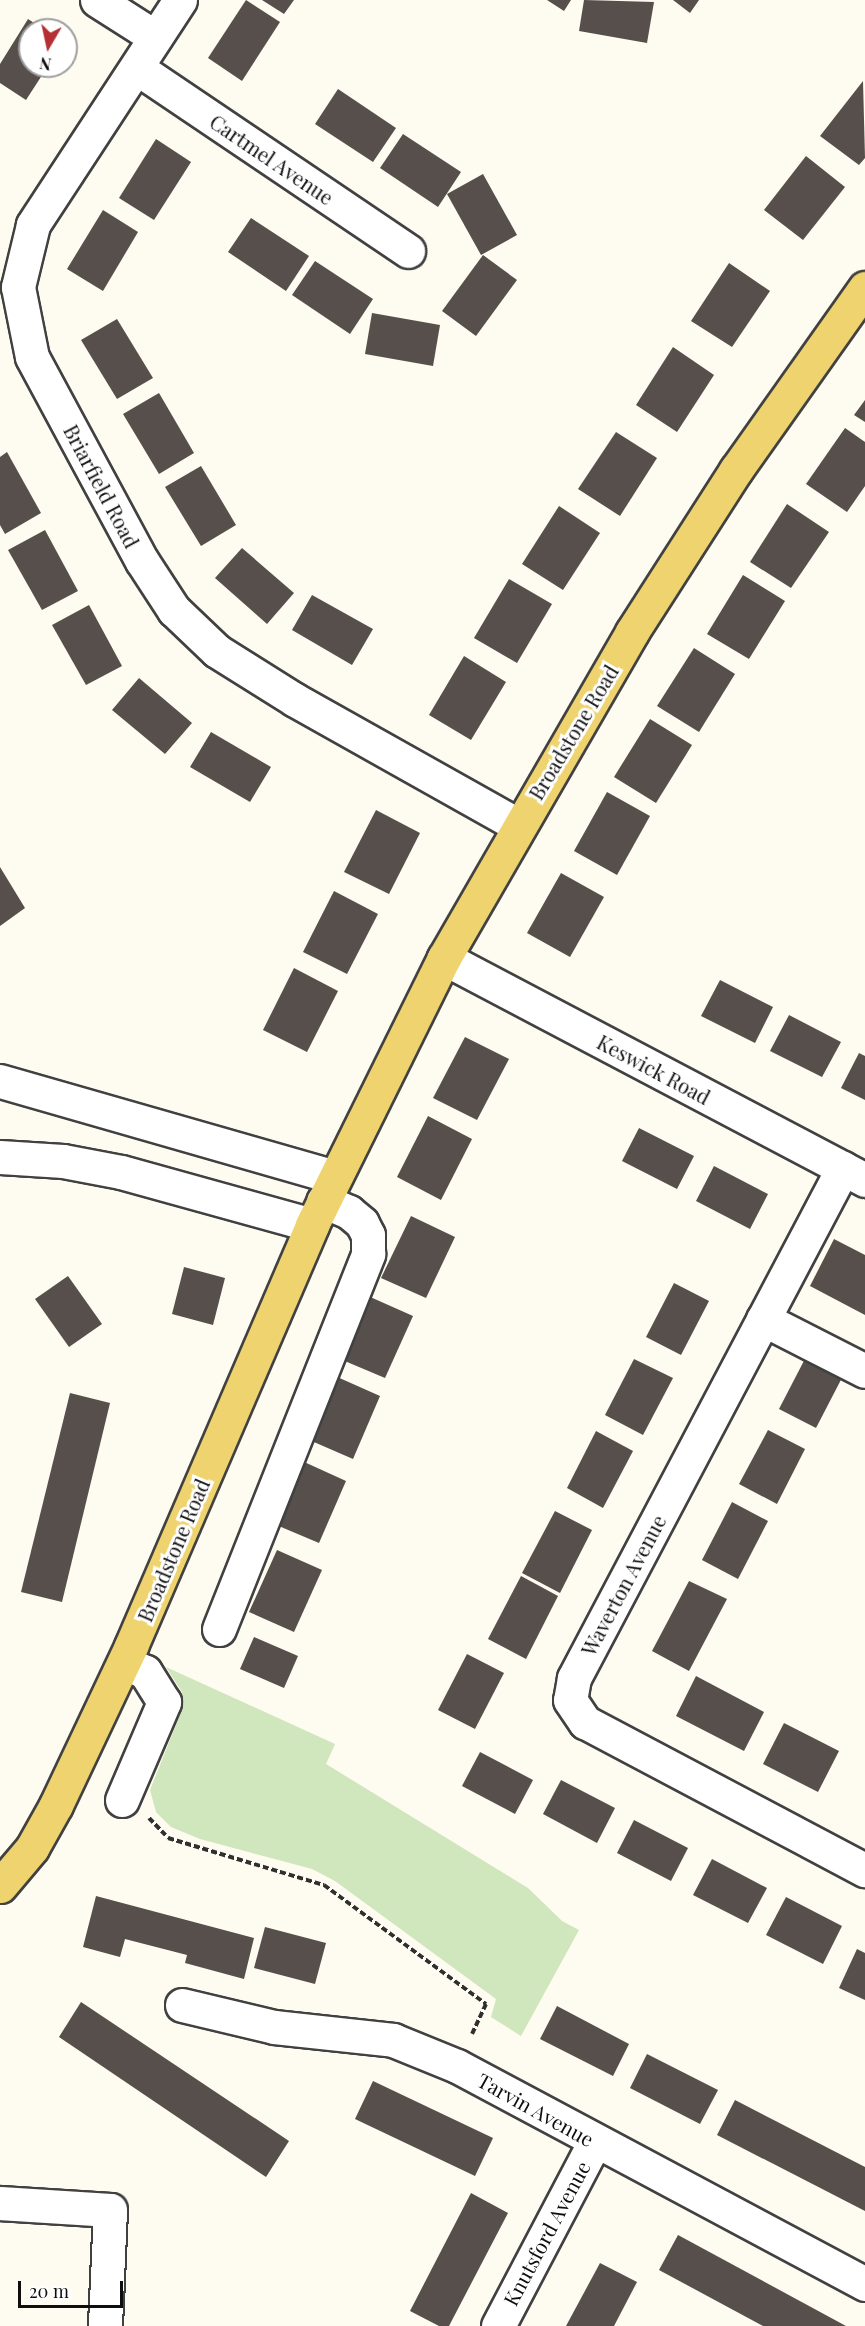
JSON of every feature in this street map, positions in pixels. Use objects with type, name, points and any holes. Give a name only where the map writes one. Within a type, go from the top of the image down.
[{"type":"main road","name":"Broadstone Road","points":[[0,1885],[32,1848],[124,1662],[323,1201],[444,958],[518,825],[632,632],[724,489],[865,288]]},
{"type":"street","points":[[97,0],[155,37]]},
{"type":"street","name":"Briarfield Road","points":[[180,0],[33,225],[12,251],[32,357],[142,561],[174,610],[217,651],[295,700],[518,825]]},
{"type":"street","name":"Cartmel Avenue","points":[[137,68],[408,250]]},
{"type":"street","name":"Keswick Road","points":[[444,958],[854,1174]]},
{"type":"street","points":[[0,1081],[323,1201],[349,1212],[362,1223],[368,1235],[368,1254],[219,1629]]},
{"type":"street","points":[[0,1157],[63,1161],[121,1172],[323,1201]]},
{"type":"street","name":"Waverton Avenue","points":[[854,1174],[763,1319],[574,1678],[570,1700],[585,1722],[865,1870]]},
{"type":"street","points":[[763,1319],[865,1371]]},
{"type":"street","points":[[124,1662],[145,1672],[164,1702],[135,1808]]},
{"type":"street","name":"Tarvin Avenue","points":[[182,2005],[274,2027],[393,2040],[457,2066],[865,2284]]},
{"type":"street","name":"Knutsford Avenue","points":[[498,2326],[595,2141]]},
{"type":"street","points":[[0,2203],[110,2210],[105,2326]]},
{"type":"path","points":[[135,1808],[168,1838],[324,1885],[486,2004],[457,2066]]},
{"type":"green space","points":[[166,1667],[335,1744],[326,1764],[528,1888],[562,1921],[579,1930],[521,2036],[491,2017],[496,1999],[335,1881],[312,1869],[200,1839],[171,1827],[156,1812],[150,1790],[182,1710],[182,1692]]},
{"type":"building","points":[[246,0],[280,22],[242,81],[208,58]]},
{"type":"building","points":[[262,0],[294,0],[284,14]]},
{"type":"building","points":[[547,0],[571,0],[564,11]]},
{"type":"building","points":[[584,0],[654,2],[647,43],[579,31]]},
{"type":"building","points":[[673,0],[699,0],[690,13]]},
{"type":"building","points":[[18,35],[18,78],[40,78],[26,100],[0,83],[0,64]]},
{"type":"building","points":[[863,81],[865,158],[859,165],[820,136]]},
{"type":"building","points":[[338,89],[396,128],[373,162],[315,124]]},
{"type":"building","points":[[403,134],[461,172],[438,207],[380,168]]},
{"type":"building","points":[[156,139],[191,162],[154,220],[119,198]]},
{"type":"building","points":[[806,156],[845,187],[803,240],[764,210]]},
{"type":"building","points":[[483,174],[517,235],[481,255],[447,194]]},
{"type":"building","points":[[103,210],[138,232],[103,291],[67,269]]},
{"type":"building","points":[[251,218],[309,256],[286,291],[228,252]]},
{"type":"building","points":[[483,255],[517,280],[476,336],[442,311]]},
{"type":"building","points":[[315,261],[373,299],[350,334],[292,295]]},
{"type":"building","points":[[729,263],[770,291],[732,347],[691,321]]},
{"type":"building","points":[[372,313],[440,325],[433,366],[365,354]]},
{"type":"building","points":[[117,319],[153,378],[117,399],[81,340]]},
{"type":"building","points":[[673,347],[714,375],[677,432],[636,405]]},
{"type":"building","points":[[159,393],[194,453],[159,474],[123,414]]},
{"type":"building","points":[[865,400],[865,422],[854,415]]},
{"type":"building","points":[[845,428],[865,442],[865,486],[847,512],[806,484]]},
{"type":"building","points":[[616,432],[657,458],[620,516],[578,489]]},
{"type":"building","points":[[7,452],[41,513],[5,534],[0,525],[0,457]]},
{"type":"building","points":[[201,466],[236,525],[201,546],[165,487]]},
{"type":"building","points":[[787,504],[829,532],[791,588],[750,562]]},
{"type":"building","points":[[559,506],[600,533],[563,590],[522,564]]},
{"type":"building","points":[[45,530],[78,591],[42,610],[8,550]]},
{"type":"building","points":[[242,548],[294,593],[267,624],[215,578]]},
{"type":"building","points":[[743,575],[785,601],[749,659],[707,634]]},
{"type":"building","points":[[509,579],[552,604],[517,663],[474,638]]},
{"type":"building","points":[[312,595],[373,629],[352,665],[292,630]]},
{"type":"building","points":[[89,605],[122,666],[86,685],[52,625]]},
{"type":"building","points":[[694,648],[735,674],[699,732],[657,706]]},
{"type":"building","points":[[464,656],[506,682],[471,740],[429,715]]},
{"type":"building","points":[[139,678],[192,723],[165,754],[112,710]]},
{"type":"building","points":[[650,719],[692,745],[656,803],[614,777]]},
{"type":"building","points":[[211,732],[271,767],[250,802],[190,767]]},
{"type":"building","points":[[607,792],[650,816],[617,875],[574,851]]},
{"type":"building","points":[[376,810],[420,833],[389,894],[344,872]]},
{"type":"building","points":[[0,867],[25,908],[0,926]]},
{"type":"building","points":[[561,873],[604,897],[570,957],[527,933]]},
{"type":"building","points":[[334,891],[378,914],[347,974],[303,952]]},
{"type":"building","points":[[294,968],[338,991],[307,1052],[263,1030]]},
{"type":"building","points":[[720,980],[773,1007],[755,1043],[701,1016]]},
{"type":"building","points":[[789,1015],[841,1042],[822,1077],[770,1051]]},
{"type":"building","points":[[465,1037],[509,1059],[477,1120],[433,1098]]},
{"type":"building","points":[[859,1053],[865,1056],[865,1100],[841,1088]]},
{"type":"building","points":[[428,1116],[472,1139],[441,1200],[397,1177]]},
{"type":"building","points":[[639,1128],[694,1156],[677,1189],[622,1161]]},
{"type":"building","points":[[714,1166],[768,1194],[750,1229],[696,1201]]},
{"type":"building","points":[[411,1216],[455,1237],[426,1298],[381,1278]]},
{"type":"building","points":[[834,1239],[865,1255],[865,1315],[810,1286]]},
{"type":"building","points":[[184,1267],[225,1278],[213,1325],[172,1314]]},
{"type":"building","points":[[68,1276],[102,1324],[69,1347],[35,1299]]},
{"type":"building","points":[[674,1283],[709,1301],[681,1355],[646,1337]]},
{"type":"building","points":[[368,1296],[413,1316],[385,1378],[340,1359]]},
{"type":"building","points":[[808,1353],[845,1372],[816,1428],[779,1409]]},
{"type":"building","points":[[634,1359],[673,1378],[643,1435],[605,1415]]},
{"type":"building","points":[[335,1376],[380,1396],[353,1459],[307,1439]]},
{"type":"building","points":[[70,1393],[110,1403],[62,1602],[21,1592]]},
{"type":"building","points":[[768,1430],[805,1449],[777,1504],[739,1484]]},
{"type":"building","points":[[596,1431],[633,1451],[603,1508],[567,1488]]},
{"type":"building","points":[[302,1461],[346,1481],[319,1543],[274,1524]]},
{"type":"building","points":[[732,1502],[768,1521],[738,1579],[702,1560]]},
{"type":"building","points":[[555,1511],[592,1530],[560,1593],[522,1573]]},
{"type":"building","points":[[277,1550],[322,1570],[294,1632],[249,1612]]},
{"type":"building","points":[[521,1576],[558,1596],[526,1659],[488,1639]]},
{"type":"building","points":[[689,1581],[727,1599],[689,1671],[652,1651]]},
{"type":"building","points":[[254,1637],[298,1656],[284,1688],[240,1669]]},
{"type":"building","points":[[467,1654],[504,1673],[475,1729],[438,1710]]},
{"type":"building","points":[[696,1676],[764,1712],[744,1751],[676,1716]]},
{"type":"building","points":[[784,1723],[839,1751],[818,1792],[763,1764]]},
{"type":"building","points":[[480,1752],[533,1780],[515,1814],[462,1786]]},
{"type":"building","points":[[561,1780],[615,1808],[597,1843],[543,1814]]},
{"type":"building","points":[[634,1820],[688,1848],[671,1881],[617,1853]]},
{"type":"building","points":[[712,1859],[767,1888],[748,1923],[693,1895]]},
{"type":"building","points":[[96,1896],[254,1938],[244,1979],[185,1963],[187,1955],[125,1939],[120,1957],[83,1947]]},
{"type":"building","points":[[786,1897],[842,1926],[823,1964],[766,1935]]},
{"type":"building","points":[[265,1927],[326,1943],[315,1984],[254,1968]]},
{"type":"building","points":[[857,1949],[865,1953],[865,2000],[839,1988]]},
{"type":"building","points":[[81,2002],[289,2141],[266,2177],[59,2037]]},
{"type":"building","points":[[557,2006],[629,2044],[613,2076],[540,2039]]},
{"type":"building","points":[[647,2054],[718,2090],[700,2124],[630,2088]]},
{"type":"building","points":[[373,2081],[493,2138],[475,2176],[355,2119]]},
{"type":"building","points":[[735,2100],[865,2167],[865,2211],[717,2135]]},
{"type":"building","points":[[471,2193],[508,2213],[449,2326],[439,2326],[410,2311]]},
{"type":"building","points":[[678,2235],[846,2326],[763,2326],[659,2270]]},
{"type":"building","points":[[600,2263],[637,2282],[614,2326],[566,2326]]}]
